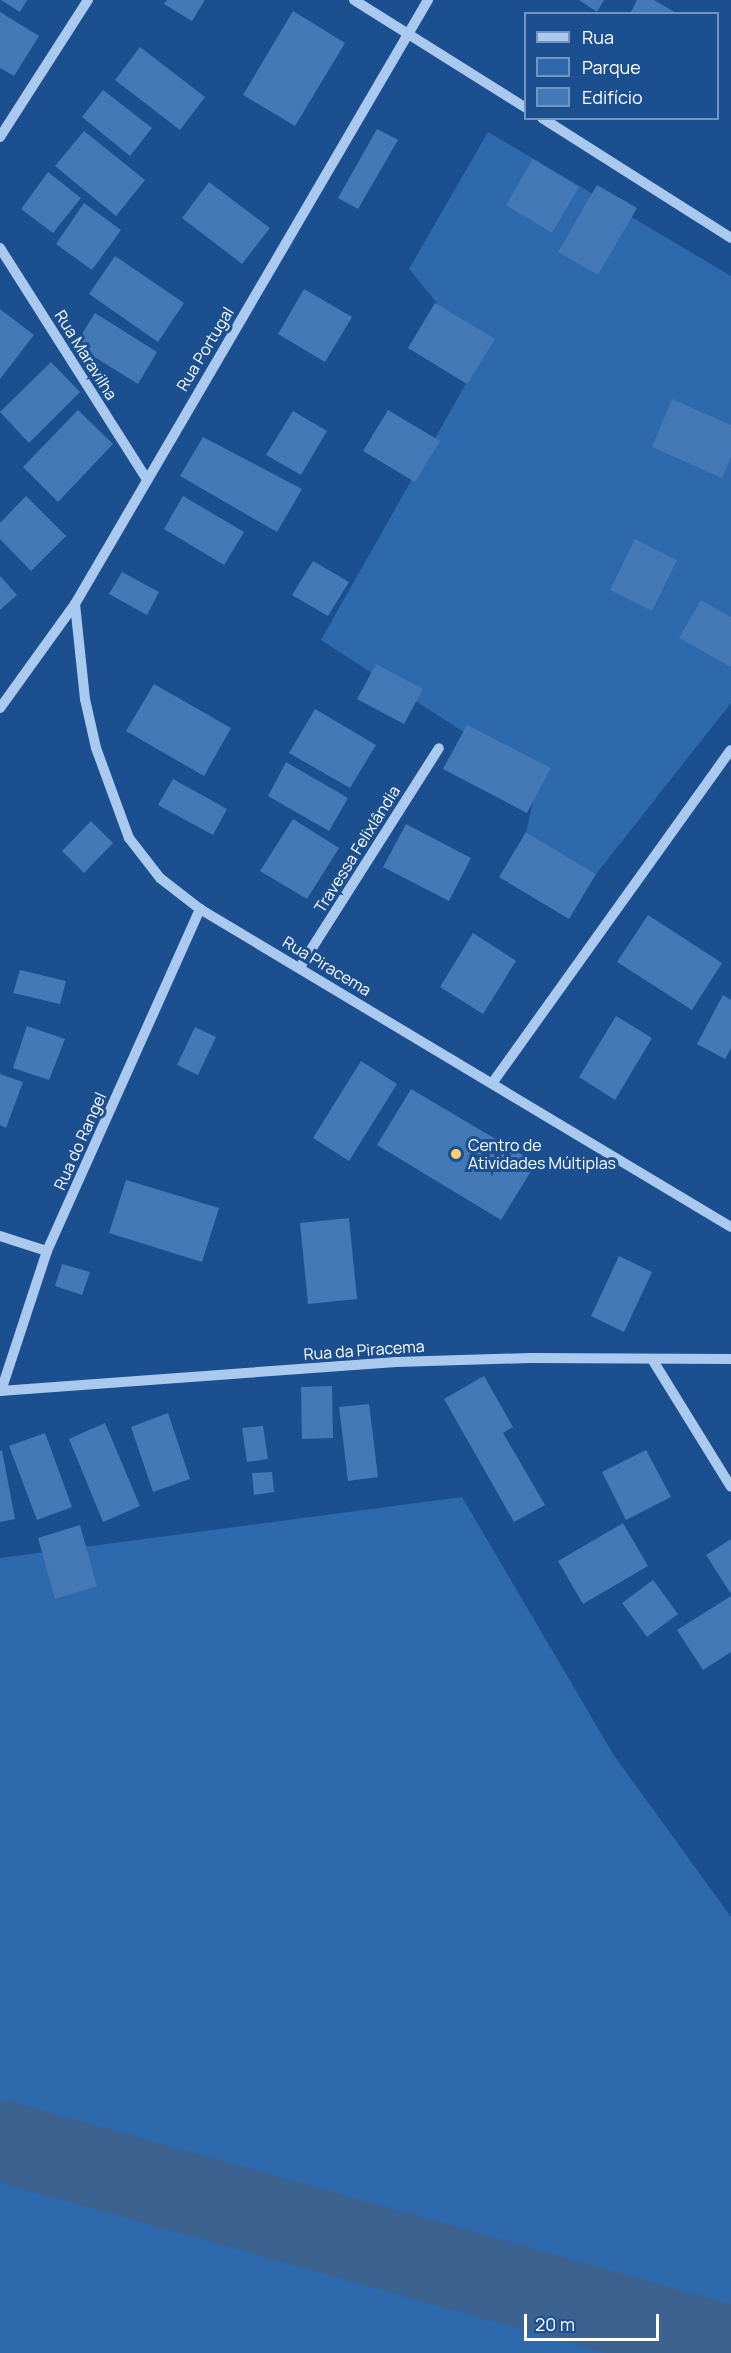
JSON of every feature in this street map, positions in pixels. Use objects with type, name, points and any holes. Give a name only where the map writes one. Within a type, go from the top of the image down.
[{"type":"street","points":[[0,137],[88,0]]},
{"type":"street","points":[[354,0],[524,107]]},
{"type":"street","name":"Rua Portugal","points":[[0,708],[23,681],[75,604],[146,478],[428,0]]},
{"type":"street","points":[[545,120],[731,238]]},
{"type":"street","name":"Rua Maravilha","points":[[0,248],[146,478]]},
{"type":"street","name":"Rua Piracema","points":[[75,604],[85,699],[113,799],[129,838],[160,878],[200,909],[493,1082],[731,1227]]},
{"type":"street","name":"Travessa Felixlândia","points":[[300,967],[439,748]]},
{"type":"street","points":[[493,1082],[731,750]]},
{"type":"street","name":"Rua do Rangel","points":[[0,1391],[47,1251],[200,909]]},
{"type":"street","points":[[0,1236],[47,1251]]},
{"type":"street","points":[[652,1359],[731,1487]]},
{"type":"street","name":"Rua da Piracema","points":[[0,1391],[396,1362],[731,1359]]},
{"type":"green space","points":[[488,132],[731,276],[731,703],[596,874],[526,832],[538,780],[321,640],[481,357],[409,269]]},
{"type":"green space","points":[[462,1497],[613,1754],[731,1917],[731,2353],[0,2353],[0,1558]]},
{"type":"building","points":[[1,0],[27,0],[20,12]]},
{"type":"building","points":[[167,0],[205,0],[192,21],[164,4]]},
{"type":"building","points":[[579,0],[604,0],[597,12]]},
{"type":"building","points":[[637,0],[654,0],[675,12],[631,12]]},
{"type":"building","points":[[293,11],[345,43],[295,126],[243,95]]},
{"type":"building","points":[[0,12],[39,36],[14,76],[0,68]]},
{"type":"building","points":[[140,47],[205,97],[180,130],[115,80]]},
{"type":"building","points":[[103,90],[152,128],[130,156],[82,117]]},
{"type":"building","points":[[377,129],[398,140],[358,209],[338,198]]},
{"type":"building","points":[[84,131],[145,180],[116,216],[55,166]]},
{"type":"building","points":[[533,159],[579,187],[552,233],[506,205]]},
{"type":"building","points":[[48,172],[81,198],[53,233],[21,209]]},
{"type":"building","points":[[209,182],[270,228],[242,264],[182,218]]},
{"type":"building","points":[[597,185],[637,208],[598,275],[558,252]]},
{"type":"building","points":[[84,203],[121,230],[92,270],[56,244]]},
{"type":"building","points":[[115,256],[184,303],[158,342],[89,294]]},
{"type":"building","points":[[304,289],[352,317],[325,362],[278,334]]},
{"type":"building","points":[[435,303],[495,339],[467,384],[408,348]]},
{"type":"building","points":[[0,309],[34,335],[0,379]]},
{"type":"building","points":[[95,313],[157,352],[138,384],[75,345]]},
{"type":"building","points":[[51,362],[80,392],[29,443],[0,412]]},
{"type":"building","points":[[672,399],[731,425],[731,457],[722,478],[652,447]]},
{"type":"building","points":[[78,410],[113,444],[58,502],[23,467]]},
{"type":"building","points":[[388,410],[440,441],[415,482],[363,451]]},
{"type":"building","points":[[293,411],[327,431],[301,475],[266,455]]},
{"type":"building","points":[[203,437],[302,489],[277,532],[180,476]]},
{"type":"building","points":[[26,496],[66,536],[31,571],[0,539],[0,523]]},
{"type":"building","points":[[183,496],[244,532],[224,565],[164,529]]},
{"type":"building","points":[[635,539],[677,560],[652,611],[610,590]]},
{"type":"building","points":[[313,561],[349,582],[328,616],[292,595]]},
{"type":"building","points":[[122,572],[159,592],[147,615],[109,594]]},
{"type":"building","points":[[0,576],[17,595],[0,610]]},
{"type":"building","points":[[701,600],[731,617],[731,667],[679,638]]},
{"type":"building","points":[[376,664],[423,689],[404,724],[357,699]]},
{"type":"building","points":[[154,684],[231,728],[204,776],[126,731]]},
{"type":"building","points":[[315,709],[376,745],[350,788],[289,753]]},
{"type":"building","points":[[467,725],[551,768],[527,813],[443,769]]},
{"type":"building","points":[[286,762],[348,798],[329,831],[268,796]]},
{"type":"building","points":[[173,779],[227,809],[213,835],[158,805]]},
{"type":"building","points":[[293,819],[339,848],[307,899],[260,871]]},
{"type":"building","points":[[91,821],[113,843],[84,873],[62,851]]},
{"type":"building","points":[[406,824],[471,858],[449,901],[383,867]]},
{"type":"building","points":[[526,832],[596,874],[569,919],[499,877]]},
{"type":"building","points":[[648,915],[722,963],[692,1010],[617,962]]},
{"type":"building","points":[[473,933],[516,961],[483,1014],[440,987]]},
{"type":"building","points":[[20,970],[66,981],[60,1004],[13,993]]},
{"type":"building","points":[[723,995],[731,1000],[731,1048],[725,1059],[697,1044]]},
{"type":"building","points":[[616,1016],[652,1038],[615,1100],[579,1077]]},
{"type":"building","points":[[27,1026],[65,1039],[49,1080],[13,1068]]},
{"type":"building","points":[[195,1027],[216,1037],[198,1075],[177,1065]]},
{"type":"building","points":[[361,1061],[397,1084],[349,1161],[313,1138]]},
{"type":"building","points":[[0,1074],[23,1082],[6,1128],[0,1125]]},
{"type":"building","name":"Centro de Atividades Múltiplas","points":[[411,1089],[536,1163],[501,1220],[377,1145]]},
{"type":"building","points":[[126,1180],[219,1208],[202,1262],[109,1233]]},
{"type":"building","points":[[349,1218],[357,1299],[308,1304],[300,1223]]},
{"type":"building","points":[[619,1256],[652,1272],[624,1332],[591,1316]]},
{"type":"building","points":[[62,1264],[90,1272],[82,1295],[55,1286]]},
{"type":"building","points":[[484,1376],[513,1427],[503,1433],[545,1505],[514,1522],[444,1399]]},
{"type":"building","points":[[332,1386],[333,1438],[302,1439],[301,1387]]},
{"type":"building","points":[[369,1404],[378,1477],[348,1481],[339,1407]]},
{"type":"building","points":[[168,1413],[190,1479],[153,1492],[131,1427]]},
{"type":"building","points":[[105,1423],[140,1506],[103,1522],[69,1439]]},
{"type":"building","points":[[263,1426],[268,1459],[247,1462],[242,1428]]},
{"type":"building","points":[[45,1433],[72,1507],[37,1520],[9,1446]]},
{"type":"building","points":[[2,1450],[15,1519],[0,1522],[0,1451]]},
{"type":"building","points":[[646,1450],[671,1497],[626,1520],[602,1472]]},
{"type":"building","points":[[272,1472],[274,1492],[254,1495],[252,1473]]},
{"type":"building","points":[[623,1523],[648,1566],[583,1604],[558,1561]]},
{"type":"building","points":[[80,1525],[97,1586],[55,1599],[38,1538]]},
{"type":"building","points":[[731,1539],[731,1594],[706,1555]]},
{"type":"building","points":[[653,1580],[678,1614],[647,1637],[622,1603]]},
{"type":"building","points":[[731,1596],[731,1652],[703,1670],[677,1630]]},
{"type":"waterway","points":[[0,2140],[731,2346]]},
{"type":"place","name":"Centro de Atividades Múltiplas","points":[[456,1154]]}]
